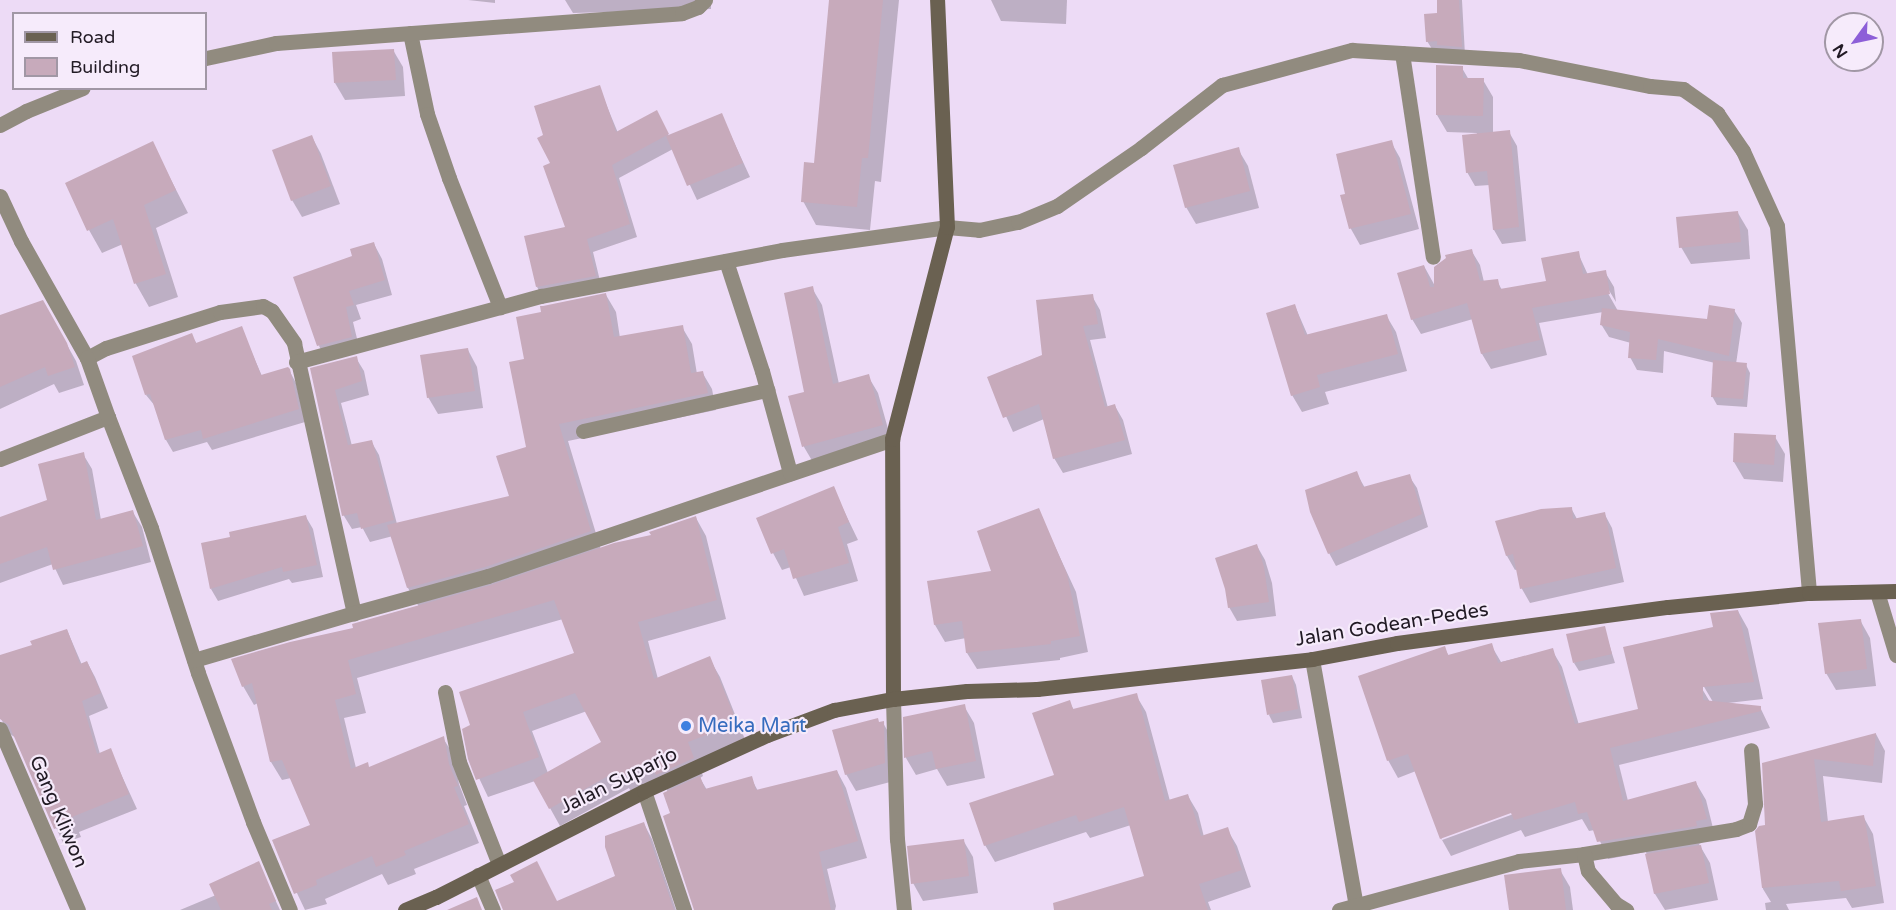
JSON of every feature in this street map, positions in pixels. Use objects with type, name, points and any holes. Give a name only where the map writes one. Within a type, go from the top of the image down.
[{"type":"main road","points":[[893,699],[892,439],[947,227],[937,0]]},
{"type":"main road","name":"Jalan Godean-Pedes","points":[[893,699],[967,691],[1037,689],[1312,659],[1397,643],[1657,609],[1809,593],[1896,591]]},
{"type":"main road","name":"Jalan Suparjo","points":[[405,910],[644,791],[766,735],[834,710],[893,699]]},
{"type":"street","points":[[207,58],[276,44],[682,13],[698,7],[705,0]]},
{"type":"street","points":[[410,33],[427,114],[449,178],[500,307]]},
{"type":"street","points":[[297,362],[541,296],[782,250],[947,227],[979,230],[1018,222],[1057,206],[1141,148],[1222,85],[1352,50],[1519,60],[1650,86],[1683,89],[1717,113],[1743,151],[1777,226],[1809,593]]},
{"type":"street","points":[[1402,53],[1433,257]]},
{"type":"street","points":[[0,125],[26,111],[78,90]]},
{"type":"street","points":[[0,196],[21,241],[87,358],[151,528],[194,660],[253,822],[290,910]]},
{"type":"street","points":[[726,261],[767,390],[790,473]]},
{"type":"street","points":[[87,358],[106,348],[220,312],[263,306],[272,311],[294,343],[354,612]]},
{"type":"street","points":[[583,431],[767,390]]},
{"type":"street","points":[[0,459],[108,417]]},
{"type":"street","points":[[194,660],[354,612],[488,576],[892,439]]},
{"type":"street","points":[[1877,592],[1896,656]]},
{"type":"street","points":[[1312,659],[1356,906]]},
{"type":"street","points":[[446,692],[459,762],[499,864]]},
{"type":"street","points":[[893,699],[897,839],[904,910]]},
{"type":"street","name":"Gang Kliwon","points":[[0,729],[78,910]]},
{"type":"street","points":[[1339,910],[1519,861],[1584,854],[1736,829],[1749,824],[1755,804],[1750,750]]},
{"type":"street","points":[[644,791],[684,910]]},
{"type":"street","points":[[1584,854],[1588,871],[1616,904],[1626,910]]},
{"type":"street","points":[[478,875],[493,910]]},
{"type":"building","points":[[829,0],[883,0],[868,158],[862,158],[857,207],[801,202],[804,162],[814,163]]},
{"type":"building","points":[[1437,0],[1459,0],[1462,47],[1437,45],[1437,41],[1426,42],[1424,14],[1437,13]]},
{"type":"building","points":[[394,49],[396,80],[334,83],[332,52]]},
{"type":"building","points":[[1436,65],[1463,66],[1463,78],[1484,78],[1483,116],[1436,115]]},
{"type":"building","points":[[600,85],[616,132],[657,110],[669,134],[612,165],[630,224],[587,239],[596,276],[536,287],[524,236],[565,227],[543,166],[550,163],[537,138],[543,135],[534,106]]},
{"type":"building","points":[[722,113],[743,163],[687,186],[666,136]]},
{"type":"building","points":[[1510,130],[1519,227],[1493,230],[1487,171],[1466,173],[1462,135]]},
{"type":"building","points":[[312,135],[331,186],[291,201],[272,150]]},
{"type":"building","points":[[1392,140],[1411,214],[1349,229],[1340,195],[1345,194],[1336,154]]},
{"type":"building","points":[[153,141],[176,190],[144,205],[166,274],[134,284],[113,219],[87,231],[65,183]]},
{"type":"building","points":[[1239,147],[1250,191],[1185,208],[1173,165]]},
{"type":"building","points":[[1738,211],[1741,242],[1679,248],[1676,217]]},
{"type":"building","points":[[374,242],[385,280],[349,291],[354,305],[346,307],[352,337],[317,346],[293,277],[352,256],[350,249]]},
{"type":"building","points":[[1472,249],[1480,281],[1498,279],[1500,289],[1546,281],[1541,258],[1579,251],[1583,274],[1606,270],[1610,294],[1532,308],[1540,340],[1481,354],[1467,303],[1411,320],[1397,273],[1424,265],[1430,287],[1434,287],[1434,267],[1446,258],[1445,255]]},
{"type":"building","points":[[813,286],[833,384],[869,374],[883,425],[802,447],[788,396],[804,392],[784,293]]},
{"type":"building","points":[[606,293],[614,337],[683,325],[691,373],[703,371],[708,393],[559,424],[591,531],[485,567],[407,588],[387,525],[509,496],[496,456],[526,447],[509,362],[524,359],[516,317],[541,312],[540,306]]},
{"type":"building","points":[[1093,294],[1098,324],[1083,326],[1105,407],[1115,404],[1125,440],[1053,459],[1039,404],[1003,418],[987,377],[1042,355],[1036,300]]},
{"type":"building","points":[[43,300],[67,343],[75,367],[48,376],[45,367],[0,387],[0,315]]},
{"type":"building","points":[[1295,304],[1305,335],[1387,314],[1398,354],[1317,375],[1320,387],[1291,396],[1266,313]]},
{"type":"building","points":[[1709,305],[1735,309],[1729,356],[1658,339],[1656,360],[1628,358],[1630,332],[1600,325],[1602,308],[1707,319]]},
{"type":"building","points":[[242,326],[261,375],[288,367],[290,369],[299,409],[203,439],[201,430],[165,440],[150,394],[145,395],[132,356],[192,333],[196,343]]},
{"type":"building","points":[[468,348],[475,391],[427,398],[420,355]]},
{"type":"building","points":[[357,356],[362,381],[335,390],[348,445],[372,440],[394,520],[361,529],[357,513],[342,516],[310,368]]},
{"type":"building","points":[[1713,360],[1747,363],[1743,399],[1711,397]]},
{"type":"building","points":[[1734,433],[1776,435],[1774,465],[1733,462]]},
{"type":"building","points":[[84,452],[96,520],[133,510],[143,546],[53,570],[47,547],[0,564],[0,517],[47,500],[38,464]]},
{"type":"building","points":[[1357,471],[1363,487],[1410,474],[1422,514],[1328,554],[1310,512],[1305,490]]},
{"type":"building","points":[[834,486],[849,522],[838,527],[849,563],[793,579],[784,549],[771,554],[756,518]]},
{"type":"building","points":[[1572,507],[1573,519],[1605,512],[1616,568],[1520,589],[1513,554],[1506,556],[1495,521],[1541,509]]},
{"type":"building","points":[[1039,508],[1067,574],[1080,636],[1051,641],[1051,644],[966,653],[962,621],[934,625],[927,581],[991,571],[977,531]]},
{"type":"building","points":[[306,515],[317,565],[283,572],[282,567],[210,589],[201,543],[230,537],[229,532]]},
{"type":"building","points":[[696,516],[717,600],[638,622],[654,679],[710,656],[737,723],[688,742],[694,758],[656,775],[651,762],[621,778],[617,771],[549,809],[533,780],[601,742],[575,693],[523,712],[539,757],[476,780],[468,759],[462,729],[470,725],[459,692],[574,653],[554,600],[348,660],[356,694],[335,700],[351,769],[368,762],[369,767],[444,736],[449,764],[458,786],[454,787],[469,824],[404,851],[406,855],[376,867],[372,856],[316,880],[317,885],[294,894],[272,840],[310,825],[282,760],[270,762],[252,683],[242,687],[231,659],[290,642],[353,628],[352,624],[491,585],[614,543],[651,535],[649,532]]},
{"type":"building","points":[[1257,544],[1264,567],[1269,602],[1228,608],[1225,589],[1215,558]]},
{"type":"building","points":[[1738,610],[1754,682],[1703,687],[1703,700],[1761,706],[1761,711],[1610,748],[1623,801],[1696,781],[1707,819],[1696,821],[1697,826],[1597,842],[1587,812],[1578,814],[1575,802],[1514,820],[1511,813],[1440,839],[1408,754],[1387,761],[1358,676],[1445,646],[1448,655],[1492,643],[1498,663],[1553,648],[1575,724],[1638,709],[1623,647],[1713,627],[1710,613]]},
{"type":"building","points":[[1861,619],[1867,669],[1825,674],[1818,623]]},
{"type":"building","points":[[1605,626],[1612,654],[1573,663],[1566,634]]},
{"type":"building","points":[[67,629],[80,664],[87,661],[101,693],[82,701],[97,754],[111,748],[129,794],[72,817],[74,822],[54,829],[9,725],[0,719],[0,655],[32,645],[30,641]]},
{"type":"building","points":[[1292,675],[1298,709],[1267,715],[1261,680]]},
{"type":"building","points":[[1137,693],[1165,801],[1188,794],[1201,836],[1228,827],[1242,870],[1199,884],[1208,910],[1054,910],[1053,903],[1144,876],[1124,807],[1079,822],[1076,815],[984,846],[969,803],[1054,775],[1032,713],[1070,700],[1073,709]]},
{"type":"building","points":[[965,704],[976,761],[936,769],[932,751],[904,758],[903,717]]},
{"type":"building","points":[[878,718],[879,722],[884,721],[885,763],[845,775],[832,730]]},
{"type":"building","points":[[1876,733],[1873,766],[1814,759],[1821,822],[1864,815],[1876,886],[1841,891],[1839,881],[1762,888],[1755,831],[1759,826],[1765,825],[1762,763]]},
{"type":"building","points":[[837,770],[858,841],[819,852],[831,910],[694,910],[663,816],[670,813],[663,793],[700,776],[705,789],[752,776],[756,790]]},
{"type":"building","points":[[644,822],[674,910],[503,910],[495,890],[514,882],[510,875],[537,861],[557,901],[615,876],[605,847],[605,836]]},
{"type":"building","points":[[964,839],[969,876],[911,884],[907,846]]},
{"type":"building","points":[[1701,845],[1709,883],[1654,894],[1645,854]]},
{"type":"building","points":[[259,861],[276,901],[269,904],[272,910],[221,910],[209,884]]},
{"type":"building","points":[[1561,868],[1566,910],[1509,910],[1504,875]]},
{"type":"building","points":[[477,897],[482,910],[447,910]]},
{"type":"place","name":"Meika Mart","points":[[686,726]]}]
